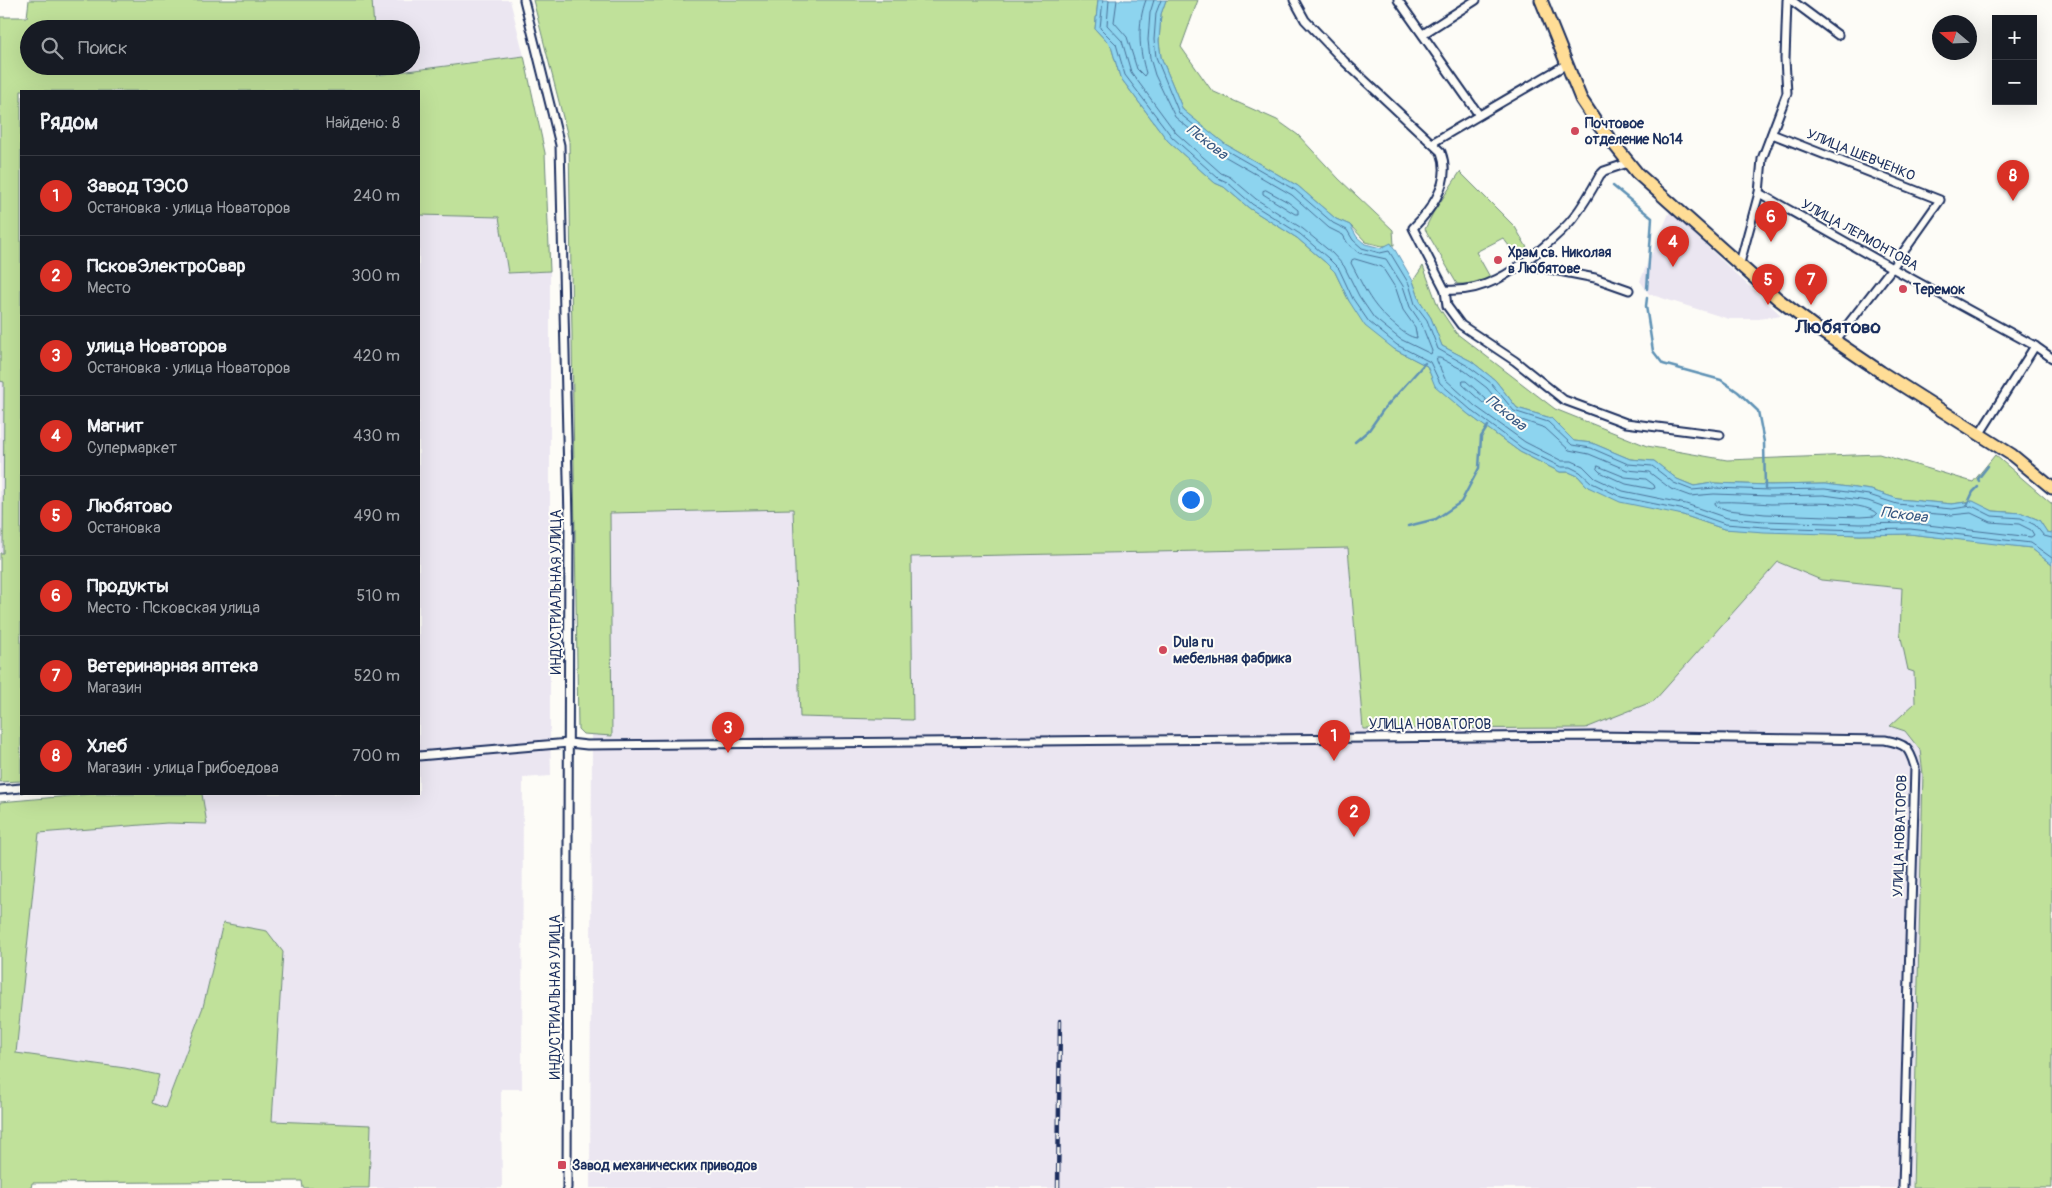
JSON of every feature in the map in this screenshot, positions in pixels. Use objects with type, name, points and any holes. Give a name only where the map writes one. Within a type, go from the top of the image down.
[{"type":"main road","points":[[1540,0],[1581,99],[1628,163],[1778,298],[1835,341],[2012,456],[2052,488]]},
{"type":"street","name":"ИНДУСТРИАЛЬНАЯ УЛИЦА","points":[[524,0],[560,145],[569,519],[567,1188]]},
{"type":"street","points":[[1294,0],[1305,20],[1344,61],[1441,152],[1446,170],[1439,193],[1428,214],[1413,228],[1445,290],[1447,306],[1461,325],[1515,361],[1564,400],[1626,423],[1720,435]]},
{"type":"street","points":[[1398,0],[1479,115]]},
{"type":"street","points":[[1423,34],[1476,0]]},
{"type":"street","points":[[1789,0],[1838,35]]},
{"type":"street","points":[[1740,263],[1759,192],[1762,159],[1787,93],[1785,59],[1789,0]]},
{"type":"street","points":[[1432,143],[1567,64]]},
{"type":"street","name":"УЛИЦА ШЕВЧЕНКО","points":[[1772,134],[1940,200],[1892,268]]},
{"type":"street","points":[[1445,290],[1477,288],[1495,281],[1523,264],[1557,236],[1572,220],[1604,171],[1628,163]]},
{"type":"street","name":"УЛИЦА ЛЕРМОНТОВА","points":[[1759,192],[1892,268],[2035,346],[2052,358]]},
{"type":"street","points":[[1523,264],[1595,278],[1629,290]]},
{"type":"street","points":[[1835,341],[1892,268]]},
{"type":"street","points":[[1980,435],[2035,346]]},
{"type":"street","name":"УЛИЦА НОВАТОРОВ","points":[[420,756],[569,743],[586,745],[1584,736],[1886,740],[1900,743],[1910,751],[1915,767],[1903,1188]]},
{"type":"street","points":[[0,790],[20,788]]},
{"type":"shaded area","points":[[372,0],[510,0],[524,56],[420,69],[420,20],[373,20]]},
{"type":"shaded area","points":[[1670,211],[1781,315],[1759,319],[1729,319],[1649,294],[1640,281]]},
{"type":"shaded area","points":[[420,215],[499,217],[509,273],[550,271],[551,776],[523,778],[522,1089],[501,1089],[502,1188],[369,1188],[370,1125],[272,1121],[283,952],[223,923],[203,1007],[165,1108],[152,1103],[159,1075],[125,1068],[15,1053],[39,833],[167,823],[207,824],[202,795],[420,795]]},
{"type":"shaded area","points":[[0,381],[4,382],[3,553],[0,553]]},
{"type":"shaded area","points":[[793,509],[800,717],[913,720],[911,557],[1348,548],[1363,729],[1586,728],[1653,701],[1778,562],[1821,580],[1902,588],[1914,672],[1915,703],[1905,731],[1920,750],[1923,774],[1912,1188],[590,1188],[592,735],[612,735],[609,513]]},
{"type":"green space","points":[[29,0],[372,0],[373,20],[20,20],[20,75],[420,75],[420,69],[524,56],[545,153],[550,271],[508,273],[499,217],[420,215],[420,90],[20,90],[20,781],[0,782],[0,553],[3,553],[4,382],[0,381],[0,17],[27,17]]},
{"type":"green space","points":[[533,0],[1098,0],[1095,29],[1111,46],[1120,77],[1168,141],[1215,183],[1224,187],[1249,208],[1297,238],[1325,262],[1335,272],[1349,301],[1394,349],[1427,366],[1436,386],[1468,414],[1520,452],[1560,472],[1569,472],[1578,476],[1588,487],[1724,529],[1860,535],[1909,534],[2031,548],[2052,565],[2052,1188],[1913,1188],[1923,774],[1920,750],[1905,731],[1890,726],[1915,703],[1914,672],[1908,670],[1900,633],[1902,588],[1821,580],[1778,562],[1654,701],[1586,728],[1363,729],[1348,548],[911,557],[913,720],[800,717],[793,509],[610,513],[612,736],[583,734],[578,729],[569,141]]},
{"type":"green space","points":[[1166,0],[1198,0],[1181,47],[1212,91],[1277,120],[1298,135],[1339,179],[1393,230],[1394,245],[1382,246],[1366,242],[1350,225],[1336,219],[1298,186],[1225,144],[1183,110],[1161,57],[1159,41],[1161,14]]},
{"type":"green space","points":[[1460,172],[1515,227],[1529,251],[1519,259],[1503,238],[1476,252],[1490,277],[1479,284],[1457,284],[1425,229],[1433,213]]},
{"type":"green space","points":[[1423,266],[1438,306],[1456,333],[1555,409],[1647,446],[1727,460],[1879,454],[1973,482],[1995,455],[2052,504],[2052,533],[2047,532],[2039,520],[2022,513],[1993,511],[1972,501],[1952,504],[1898,499],[1871,490],[1825,484],[1713,483],[1694,486],[1677,479],[1654,461],[1630,459],[1592,443],[1574,441],[1551,418],[1517,408],[1495,380],[1471,361],[1442,346],[1431,318],[1420,301],[1413,281]]},
{"type":"green space","points":[[80,795],[202,795],[207,824],[167,823],[39,833],[16,1053],[125,1068],[159,1075],[152,1103],[165,1108],[203,1007],[223,923],[267,931],[283,952],[272,1121],[371,1125],[369,1188],[303,1188],[302,1181],[32,1183],[31,1188],[0,1188],[0,802]]},
{"type":"water","name":"Пскова","points":[[1098,0],[1166,0],[1161,14],[1159,41],[1161,57],[1183,110],[1225,144],[1298,186],[1336,219],[1350,225],[1357,237],[1365,244],[1381,248],[1391,243],[1413,281],[1420,301],[1431,318],[1442,346],[1471,361],[1495,380],[1517,408],[1551,418],[1574,441],[1592,443],[1630,459],[1654,461],[1677,479],[1694,486],[1713,483],[1825,484],[1871,490],[1898,499],[1952,504],[1973,501],[1993,511],[2022,513],[2039,520],[2047,532],[2052,533],[2052,565],[2031,548],[1909,534],[1860,535],[1724,529],[1683,515],[1620,502],[1588,487],[1578,476],[1569,472],[1560,472],[1520,452],[1468,414],[1435,386],[1427,366],[1394,349],[1365,326],[1349,301],[1335,272],[1325,262],[1297,238],[1249,208],[1224,187],[1215,183],[1168,141],[1120,77],[1111,46],[1095,29]]},
{"type":"waterway","points":[[1613,186],[1652,218],[1647,289]]},
{"type":"waterway","points":[[1647,298],[1646,306],[1653,351],[1663,364],[1721,380],[1738,392],[1758,411],[1764,442],[1765,488]]},
{"type":"waterway","points":[[1355,442],[1369,430],[1383,410],[1425,363]]},
{"type":"waterway","points":[[1408,526],[1436,519],[1461,502],[1479,468],[1481,437],[1488,426]]},
{"type":"waterway","points":[[1979,481],[1978,479],[1988,466]]},
{"type":"waterway","points":[[1967,505],[1973,492],[1978,487]]},
{"type":"railway","points":[[1058,1188],[1060,1021]]},
{"type":"place","name":"Почтовое отделение №14","points":[[1575,131]]},
{"type":"place","name":"Хлеб","points":[[2013,201]]},
{"type":"place","name":"Продукты","points":[[1771,242]]},
{"type":"place","name":"Храм св. Николая в Любятове","points":[[1498,260]]},
{"type":"place","name":"Магнит","points":[[1673,267]]},
{"type":"place","name":"Теремок","points":[[1903,289]]},
{"type":"place","name":"Любятово","points":[[1768,305]]},
{"type":"place","name":"Ветеринарная аптека","points":[[1811,305]]},
{"type":"place","name":"Dula ru мебельная фабрика","points":[[1163,650]]},
{"type":"place","name":"улица Новаторов","points":[[728,753]]},
{"type":"place","name":"Завод ТЭСО","points":[[1334,761]]},
{"type":"place","name":"ПсковЭлектроСвар","points":[[1354,837]]},
{"type":"place","name":"Завод механических приводов","points":[[562,1165]]},
{"type":"district","name":"Любятово","points":[[1838,327]]}]
